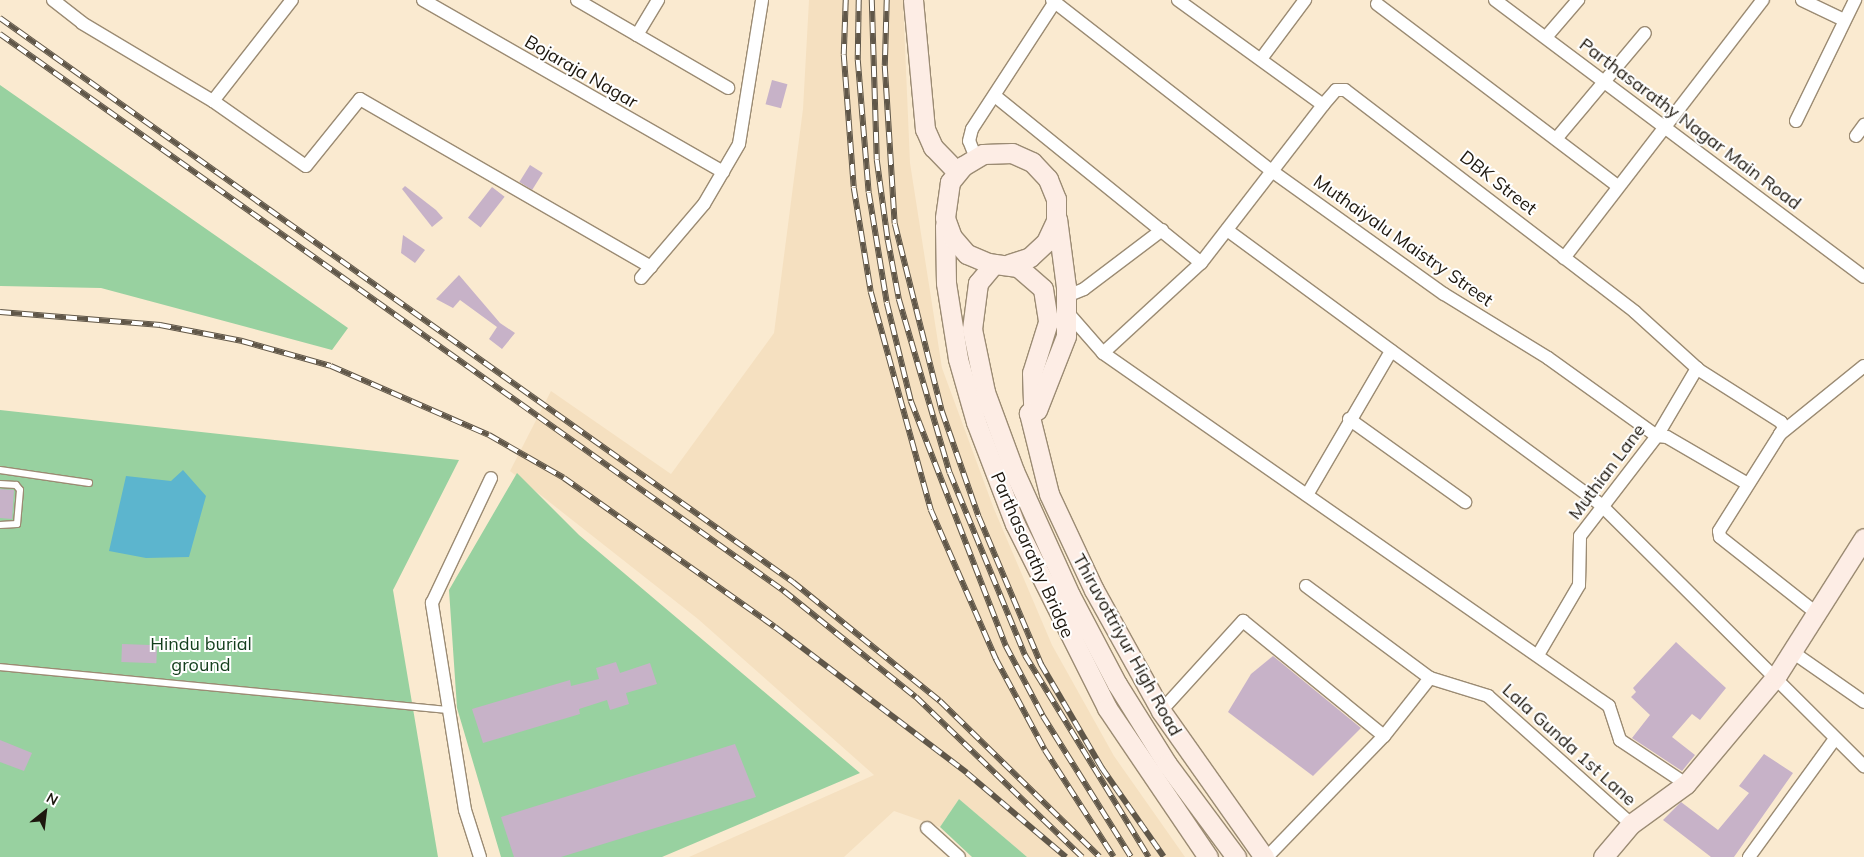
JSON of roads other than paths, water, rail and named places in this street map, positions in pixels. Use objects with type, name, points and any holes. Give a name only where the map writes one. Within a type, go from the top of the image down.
[{"type":"main road","points":[[913,0],[925,129],[933,147],[957,172]]},
{"type":"main road","points":[[1029,413],[1037,410],[1063,348],[1067,304],[1057,214],[1052,185],[1032,162],[1004,152],[976,158],[957,172],[945,196],[944,218],[962,250],[1001,264],[1042,248],[1057,214]]},
{"type":"main road","name":"Parthasarathy Bridge","points":[[944,218],[953,334],[985,448],[1014,524],[1091,679],[1153,781],[1208,857]]},
{"type":"main road","name":"Parthasarathy Bridge","points":[[1001,264],[978,283],[972,330],[978,367],[1004,443],[1037,525],[1098,650],[1146,732],[1236,857]]},
{"type":"main road","name":"Thiruvottriyur High Road","points":[[1001,264],[1038,282],[1048,307],[1047,328],[1032,373],[1033,409],[1029,413],[1049,494],[1094,590],[1161,710],[1265,857]]},
{"type":"main road","points":[[1612,854],[1630,824],[1686,784],[1777,675],[1815,612],[1864,538]]},
{"type":"street","points":[[53,0],[113,43],[213,101],[306,166],[360,99],[651,267]]},
{"type":"street","points":[[213,101],[292,0]]},
{"type":"street","name":"Bojaraja Nagar","points":[[422,0],[723,172]]},
{"type":"street","points":[[578,0],[728,88]]},
{"type":"street","points":[[637,35],[658,0]]},
{"type":"street","points":[[641,278],[704,204],[739,144],[762,0]]},
{"type":"street","points":[[1178,0],[1323,105]]},
{"type":"street","points":[[1261,59],[1305,0]]},
{"type":"street","name":"Parthasarathy Nagar Main Road","points":[[1495,0],[1547,36],[1665,130],[1864,277]]},
{"type":"street","points":[[1547,36],[1578,0]]},
{"type":"street","points":[[1564,258],[1618,186],[1665,130],[1763,0]]},
{"type":"street","points":[[1802,0],[1844,20]]},
{"type":"street","points":[[1796,121],[1855,0]]},
{"type":"street","points":[[976,158],[969,135],[1054,1]]},
{"type":"street","name":"Muthaiyalu Maistry Street","points":[[1054,1],[1272,171],[1657,436],[1667,437],[1746,483]]},
{"type":"street","points":[[1377,4],[1618,186]]},
{"type":"street","points":[[1556,139],[1645,33]]},
{"type":"street","name":"DBK Street","points":[[1103,353],[1201,263],[1323,105],[1336,90],[1345,90],[1635,312],[1697,368],[1781,422],[1784,428],[1780,434]]},
{"type":"street","points":[[995,96],[1201,263]]},
{"type":"street","points":[[1162,230],[1067,304],[1103,353],[1610,706],[1620,740],[1686,784]]},
{"type":"street","points":[[1227,230],[1601,505],[1742,646],[1777,675],[1834,740],[1864,766]]},
{"type":"street","points":[[1307,495],[1349,419],[1391,351]]},
{"type":"street","points":[[1815,612],[1719,535],[1746,483],[1780,434],[1864,366]]},
{"type":"street","name":"Muthian Lane","points":[[1538,655],[1579,585],[1580,536],[1601,505],[1657,436],[1697,368]]},
{"type":"street","points":[[1349,419],[1465,502]]},
{"type":"street","points":[[480,857],[465,810],[452,710],[432,603],[491,478]]},
{"type":"street","name":"Lala Gunda 1st Lane","points":[[1306,586],[1430,678],[1488,696],[1630,824]]},
{"type":"street","points":[[1161,710],[1243,621],[1384,736]]},
{"type":"street","points":[[1791,651],[1864,702]]},
{"type":"street","points":[[1265,857],[1384,736],[1430,678]]},
{"type":"street","points":[[1750,857],[1834,740]]},
{"type":"street","points":[[927,828],[959,857]]},
{"type":"lane","points":[[0,470],[89,483]]},
{"type":"lane","points":[[0,484],[16,485],[20,490],[18,521],[0,525]]},
{"type":"lane","points":[[0,667],[452,710]]},
{"type":"water","points":[[183,470],[206,496],[189,557],[146,558],[109,551],[126,476],[171,481]]},
{"type":"railway","points":[[846,0],[844,55],[854,188],[871,292],[931,510],[996,659],[1045,750],[1114,857]]},
{"type":"railway","points":[[859,0],[858,60],[869,193],[887,303],[911,401],[1006,646],[1043,716],[1131,857]]},
{"type":"railway","points":[[872,0],[877,160],[888,240],[899,299],[950,473],[1025,655],[1149,857]]},
{"type":"railway","points":[[887,0],[885,66],[895,224],[942,411],[979,517],[1041,664],[1102,768],[1164,857]]},
{"type":"railway","points":[[0,18],[793,582],[940,701],[1100,857]]},
{"type":"railway","points":[[0,34],[784,591],[916,697],[1082,857]]},
{"type":"railway","points":[[0,312],[160,325],[242,341],[331,366],[489,435],[564,478],[775,627],[967,773],[1066,857]]},
{"type":"park label","name":"Hindu burial ground","points":[[201,655]]}]
